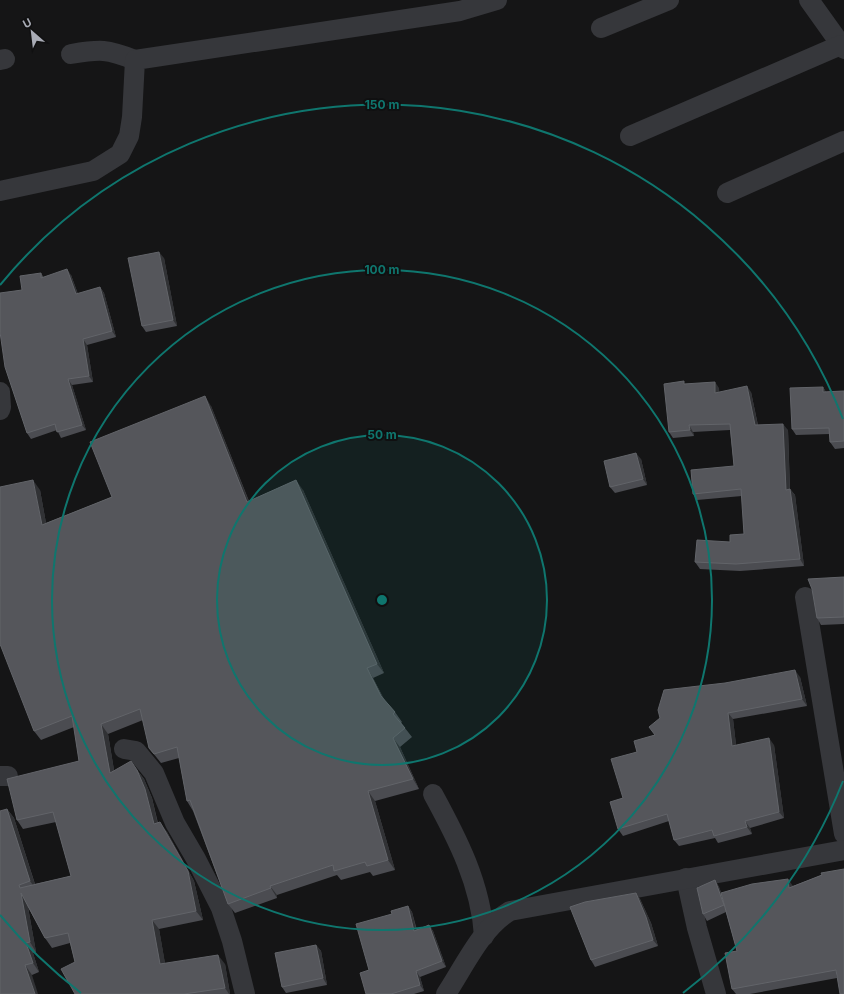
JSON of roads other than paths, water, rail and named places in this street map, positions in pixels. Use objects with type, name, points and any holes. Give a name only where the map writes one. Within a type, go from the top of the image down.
[{"type":"street","points":[[71,54],[95,50],[110,51],[135,60],[460,11],[497,0]]},
{"type":"street","points":[[601,28],[670,0]]},
{"type":"street","points":[[630,136],[843,47],[809,0]]},
{"type":"street","points":[[0,191],[93,171],[120,154],[129,136],[132,117],[135,60]]},
{"type":"street","points":[[727,193],[844,141]]},
{"type":"street","points":[[0,392],[0,410]]},
{"type":"street","points":[[805,597],[844,834]]},
{"type":"street","points":[[124,749],[136,751],[154,773],[175,823],[196,859],[221,908],[232,941],[245,994]]},
{"type":"street","points":[[433,794],[462,849],[476,891],[483,920],[484,936]]},
{"type":"street","points":[[446,994],[484,936],[498,918],[510,910],[844,850]]},
{"type":"street","points":[[686,878],[697,928],[716,994]]}]
